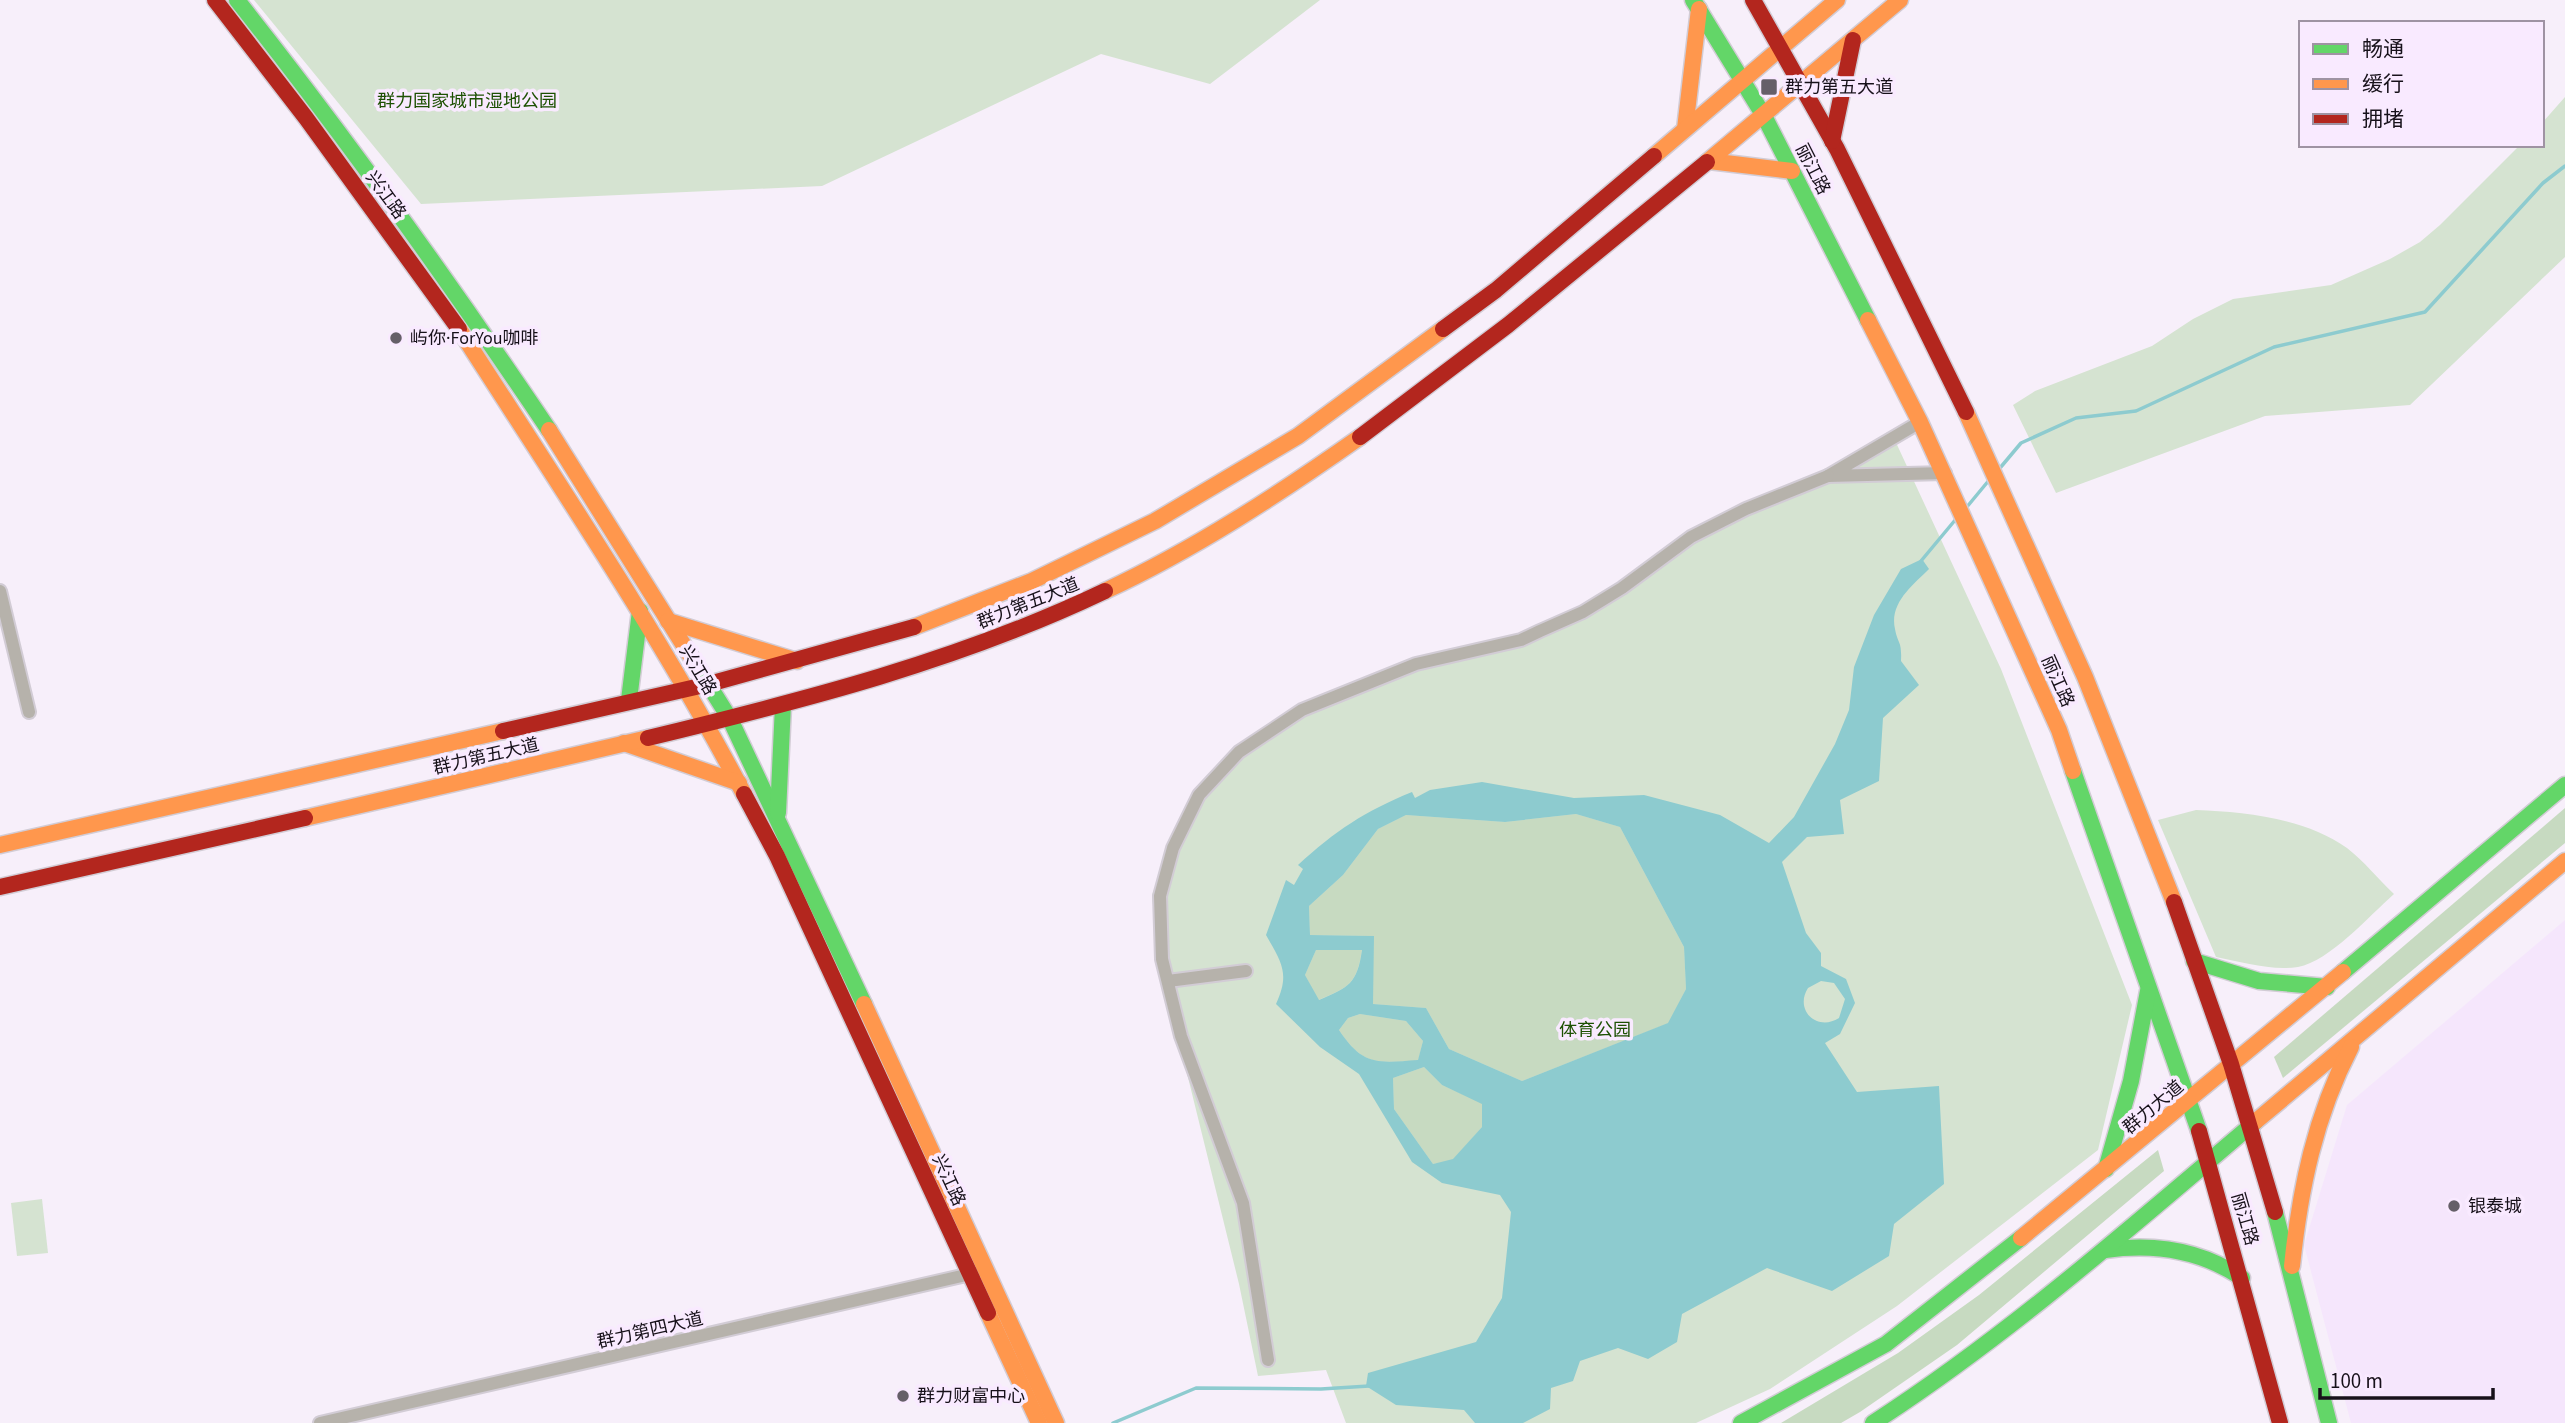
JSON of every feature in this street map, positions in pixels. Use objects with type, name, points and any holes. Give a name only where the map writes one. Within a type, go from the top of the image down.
[{"type":"main road","name":"兴江路","points":[[215,0],[306,118],[456,324],[686,687],[777,856],[979,1272]]},
{"type":"main road","name":"兴江路","points":[[237,0],[324,110],[452,285],[567,457],[730,719],[778,816],[1045,1417]]},
{"type":"main road","name":"丽江路","points":[[1754,0],[1783,46],[1988,453],[2099,707],[2232,1066],[2329,1423]]},
{"type":"main road","name":"群力第五大道","points":[[0,845],[686,687],[709,684],[925,624],[1032,581],[1155,521],[1226,481],[1297,436],[1496,290],[1837,0]]},
{"type":"main road","name":"群力第五大道","points":[[0,887],[730,719],[934,661],[1048,619],[1162,564],[1255,510],[1344,452],[1431,388],[1764,116],[1900,0]]},
{"type":"main road","points":[[1685,129],[1696,5]]},
{"type":"main road","name":"丽江路","points":[[1696,5],[1764,116],[1920,422],[2059,730],[2209,1161],[2280,1423]]},
{"type":"main road","points":[[1832,141],[1853,40]]},
{"type":"main road","points":[[1709,161],[1792,171]]},
{"type":"main road","points":[[629,700],[640,611]]},
{"type":"main road","points":[[668,621],[797,661]]},
{"type":"main road","points":[[778,816],[783,705]]},
{"type":"main road","points":[[624,743],[739,783]]},
{"type":"main road","name":"群力大道","points":[[1741,1423],[1886,1344],[2105,1171],[2565,785]]},
{"type":"main road","points":[[1873,1423],[1943,1378],[2104,1250],[2565,861]]},
{"type":"main road","points":[[2194,961],[2222,974],[2270,984],[2327,987]]},
{"type":"main road","points":[[2105,1171],[2122,1122],[2135,1068],[2149,986]]},
{"type":"main road","points":[[2291,1282],[2299,1208],[2322,1110],[2338,1068],[2356,1037]]},
{"type":"main road","points":[[2104,1250],[2128,1246],[2194,1255],[2217,1261],[2242,1278]]},
{"type":"street","points":[[1268,1360],[1243,1203],[1181,1036],[1162,959],[1160,896],[1173,848],[1199,796],[1239,752],[1315,705],[1416,664],[1521,640],[1583,612],[1622,588],[1690,537],[1746,509],[1828,476],[1920,422]]},
{"type":"street","points":[[1828,476],[1945,473]]},
{"type":"street","points":[[0,591],[29,712]]},
{"type":"street","points":[[1168,981],[1246,971]]},
{"type":"street","name":"群力第四大道","points":[[320,1423],[979,1272]]},
{"type":"shaded area","name":"银泰城","points":[[2565,920],[2565,1423],[2351,1423],[2304,1245],[2347,1105]]},
{"type":"green space","name":"群力国家城市湿地公园","points":[[254,0],[1320,0],[1210,84],[1101,54],[822,186],[421,204]]},
{"type":"green space","points":[[2565,97],[2565,257],[2410,405],[2265,416],[2056,493],[2013,405],[2035,391],[2152,346],[2193,319],[2233,299],[2331,285],[2390,259],[2420,242],[2440,225],[2518,147],[2544,147],[2544,121]]},
{"type":"green space","name":"体育公园","points":[[1892,434],[2001,669],[2132,1005],[2098,1150],[1897,1306],[1770,1389],[1696,1423],[1346,1423],[1326,1370],[1258,1376],[1239,1284],[1159,960],[1152,895],[1186,805],[1234,751],[1322,702],[1425,657],[1527,643],[1594,613],[1706,535]]},
{"type":"green space","points":[[2565,808],[2565,843],[2283,1078],[2274,1057]]},
{"type":"green space","points":[[2196,810],[2274,818],[2313,830],[2347,848],[2394,894],[2336,947],[2310,963],[2298,967],[2277,968],[2216,957],[2158,820]]},
{"type":"green space","points":[[1576,814],[1620,827],[1684,947],[1686,989],[1669,1023],[1522,1081],[1449,1049],[1426,1008],[1373,1004],[1373,936],[1310,935],[1309,906],[1343,875],[1378,829],[1406,815],[1505,822]]},
{"type":"green space","points":[[1362,949],[1357,970],[1350,983],[1318,1000],[1305,975],[1316,950]]},
{"type":"green space","points":[[1360,1014],[1406,1021],[1423,1041],[1418,1061],[1372,1060],[1356,1051],[1339,1030],[1348,1018]]},
{"type":"green space","points":[[1424,1067],[1442,1085],[1482,1103],[1482,1127],[1453,1160],[1433,1164],[1394,1109],[1393,1078]]},
{"type":"green space","points":[[2158,1150],[2164,1171],[1957,1345],[1841,1423],[1781,1423],[1898,1353],[1979,1295]]},
{"type":"green space","points":[[42,1199],[48,1253],[17,1256],[11,1203]]},
{"type":"water","points":[[1922,559],[1929,569],[1904,595],[1894,620],[1901,661],[1919,685],[1883,718],[1879,781],[1840,800],[1844,834],[1807,837],[1782,862],[1806,933],[1821,953],[1821,966],[1846,979],[1855,1003],[1840,1034],[1825,1043],[1857,1092],[1939,1086],[1944,1184],[1894,1224],[1889,1256],[1832,1291],[1767,1268],[1682,1314],[1677,1342],[1648,1359],[1618,1348],[1580,1361],[1573,1381],[1551,1388],[1550,1409],[1523,1423],[1475,1423],[1464,1410],[1396,1405],[1366,1386],[1368,1373],[1476,1342],[1502,1298],[1511,1212],[1500,1195],[1442,1183],[1412,1162],[1359,1074],[1320,1047],[1276,1004],[1283,984],[1282,969],[1266,935],[1286,880],[1294,885],[1303,869],[1298,865],[1365,814],[1412,792],[1415,798],[1430,790],[1482,782],[1574,798],[1644,795],[1720,815],[1769,843],[1794,817],[1835,744],[1849,710],[1854,667],[1874,615],[1901,569]],"holes":[[[1576,814],[1620,827],[1684,947],[1686,989],[1668,1023],[1522,1081],[1449,1049],[1426,1008],[1373,1004],[1374,936],[1310,935],[1309,906],[1343,875],[1378,829],[1406,815],[1505,822]],[[1316,950],[1362,950],[1357,970],[1350,983],[1329,996],[1319,1000],[1305,975]],[[1821,981],[1834,983],[1845,999],[1839,1018],[1823,1022],[1810,1016],[1804,1004],[1808,988]],[[1360,1014],[1406,1021],[1423,1041],[1418,1060],[1372,1060],[1356,1050],[1339,1030],[1348,1018]],[[1424,1067],[1442,1085],[1482,1104],[1482,1127],[1453,1159],[1433,1164],[1394,1109],[1393,1078]]]},
{"type":"waterway","points":[[2000,468],[2021,443],[2076,418],[2136,411],[2274,347],[2425,312],[2543,183],[2565,166]]},
{"type":"waterway","points":[[1966,508],[1990,479]]},
{"type":"waterway","points":[[1921,561],[1956,519]]},
{"type":"waterway","points":[[1113,1423],[1196,1388],[1321,1389],[1369,1386]]},
{"type":"traffic: fast","points":[[237,0],[397,212],[549,430]]},
{"type":"traffic: fast","points":[[1693,0],[1764,116],[1868,320]]},
{"type":"traffic: fast","points":[[629,700],[640,611]]},
{"type":"traffic: fast","points":[[693,660],[730,719],[864,1004]]},
{"type":"traffic: fast","points":[[778,813],[783,705]]},
{"type":"traffic: fast","points":[[2073,771],[2199,1131]]},
{"type":"traffic: fast","points":[[2343,972],[2565,785]]},
{"type":"traffic: fast","points":[[2194,961],[2259,981],[2327,987]]},
{"type":"traffic: fast","points":[[2106,1169],[2131,1081],[2148,991]]},
{"type":"traffic: fast","points":[[1873,1423],[1973,1354],[2021,1317],[2255,1122]]},
{"type":"traffic: fast","points":[[2275,1212],[2329,1423]]},
{"type":"traffic: fast","points":[[1741,1423],[1886,1344],[2021,1238]]},
{"type":"traffic: fast","points":[[2105,1250],[2141,1247],[2176,1251],[2210,1261],[2242,1278]]},
{"type":"traffic: slow","points":[[1654,156],[1837,0]]},
{"type":"traffic: slow","points":[[1707,162],[1900,0]]},
{"type":"traffic: slow","points":[[1685,129],[1699,9]]},
{"type":"traffic: slow","points":[[1709,161],[1792,171]]},
{"type":"traffic: slow","points":[[1868,320],[1920,422],[2059,730],[2073,771]]},
{"type":"traffic: slow","points":[[459,329],[642,616],[744,794]]},
{"type":"traffic: slow","points":[[914,627],[1032,581],[1155,521],[1298,436],[1443,329]]},
{"type":"traffic: slow","points":[[1966,412],[2085,677],[2174,902]]},
{"type":"traffic: slow","points":[[549,430],[693,660]]},
{"type":"traffic: slow","points":[[1105,591],[1236,520],[1360,437]]},
{"type":"traffic: slow","points":[[668,621],[797,661]]},
{"type":"traffic: slow","points":[[0,845],[503,731]]},
{"type":"traffic: slow","points":[[305,818],[648,738]]},
{"type":"traffic: slow","points":[[624,743],[739,783]]},
{"type":"traffic: slow","points":[[2255,1122],[2565,861]]},
{"type":"traffic: slow","points":[[2021,1238],[2343,972]]},
{"type":"traffic: slow","points":[[864,1004],[1056,1423]]},
{"type":"traffic: slow","points":[[2292,1266],[2311,1154],[2338,1073],[2351,1047]]},
{"type":"traffic: slow","points":[[988,1313],[1039,1423]]},
{"type":"traffic: jam","points":[[215,0],[306,118],[459,329]]},
{"type":"traffic: jam","points":[[1753,0],[1837,149],[1966,412]]},
{"type":"traffic: jam","points":[[1832,141],[1853,40]]},
{"type":"traffic: jam","points":[[1443,329],[1496,290],[1654,156]]},
{"type":"traffic: jam","points":[[1360,437],[1508,325],[1707,162]]},
{"type":"traffic: jam","points":[[648,738],[880,677],[994,638],[1105,591]]},
{"type":"traffic: jam","points":[[503,731],[709,684],[914,627]]},
{"type":"traffic: jam","points":[[744,794],[777,856],[988,1313]]},
{"type":"traffic: jam","points":[[0,887],[305,818]]},
{"type":"traffic: jam","points":[[2174,902],[2231,1064],[2275,1212]]},
{"type":"traffic: jam","points":[[2199,1131],[2280,1423]]},
{"type":"place","name":"群力第五大道","points":[[1769,87]]},
{"type":"place","name":"屿你·ForYou咖啡","points":[[396,338]]},
{"type":"place","name":"银泰城","points":[[2454,1206]]},
{"type":"place","name":"群力财富中心","points":[[903,1396]]}]
